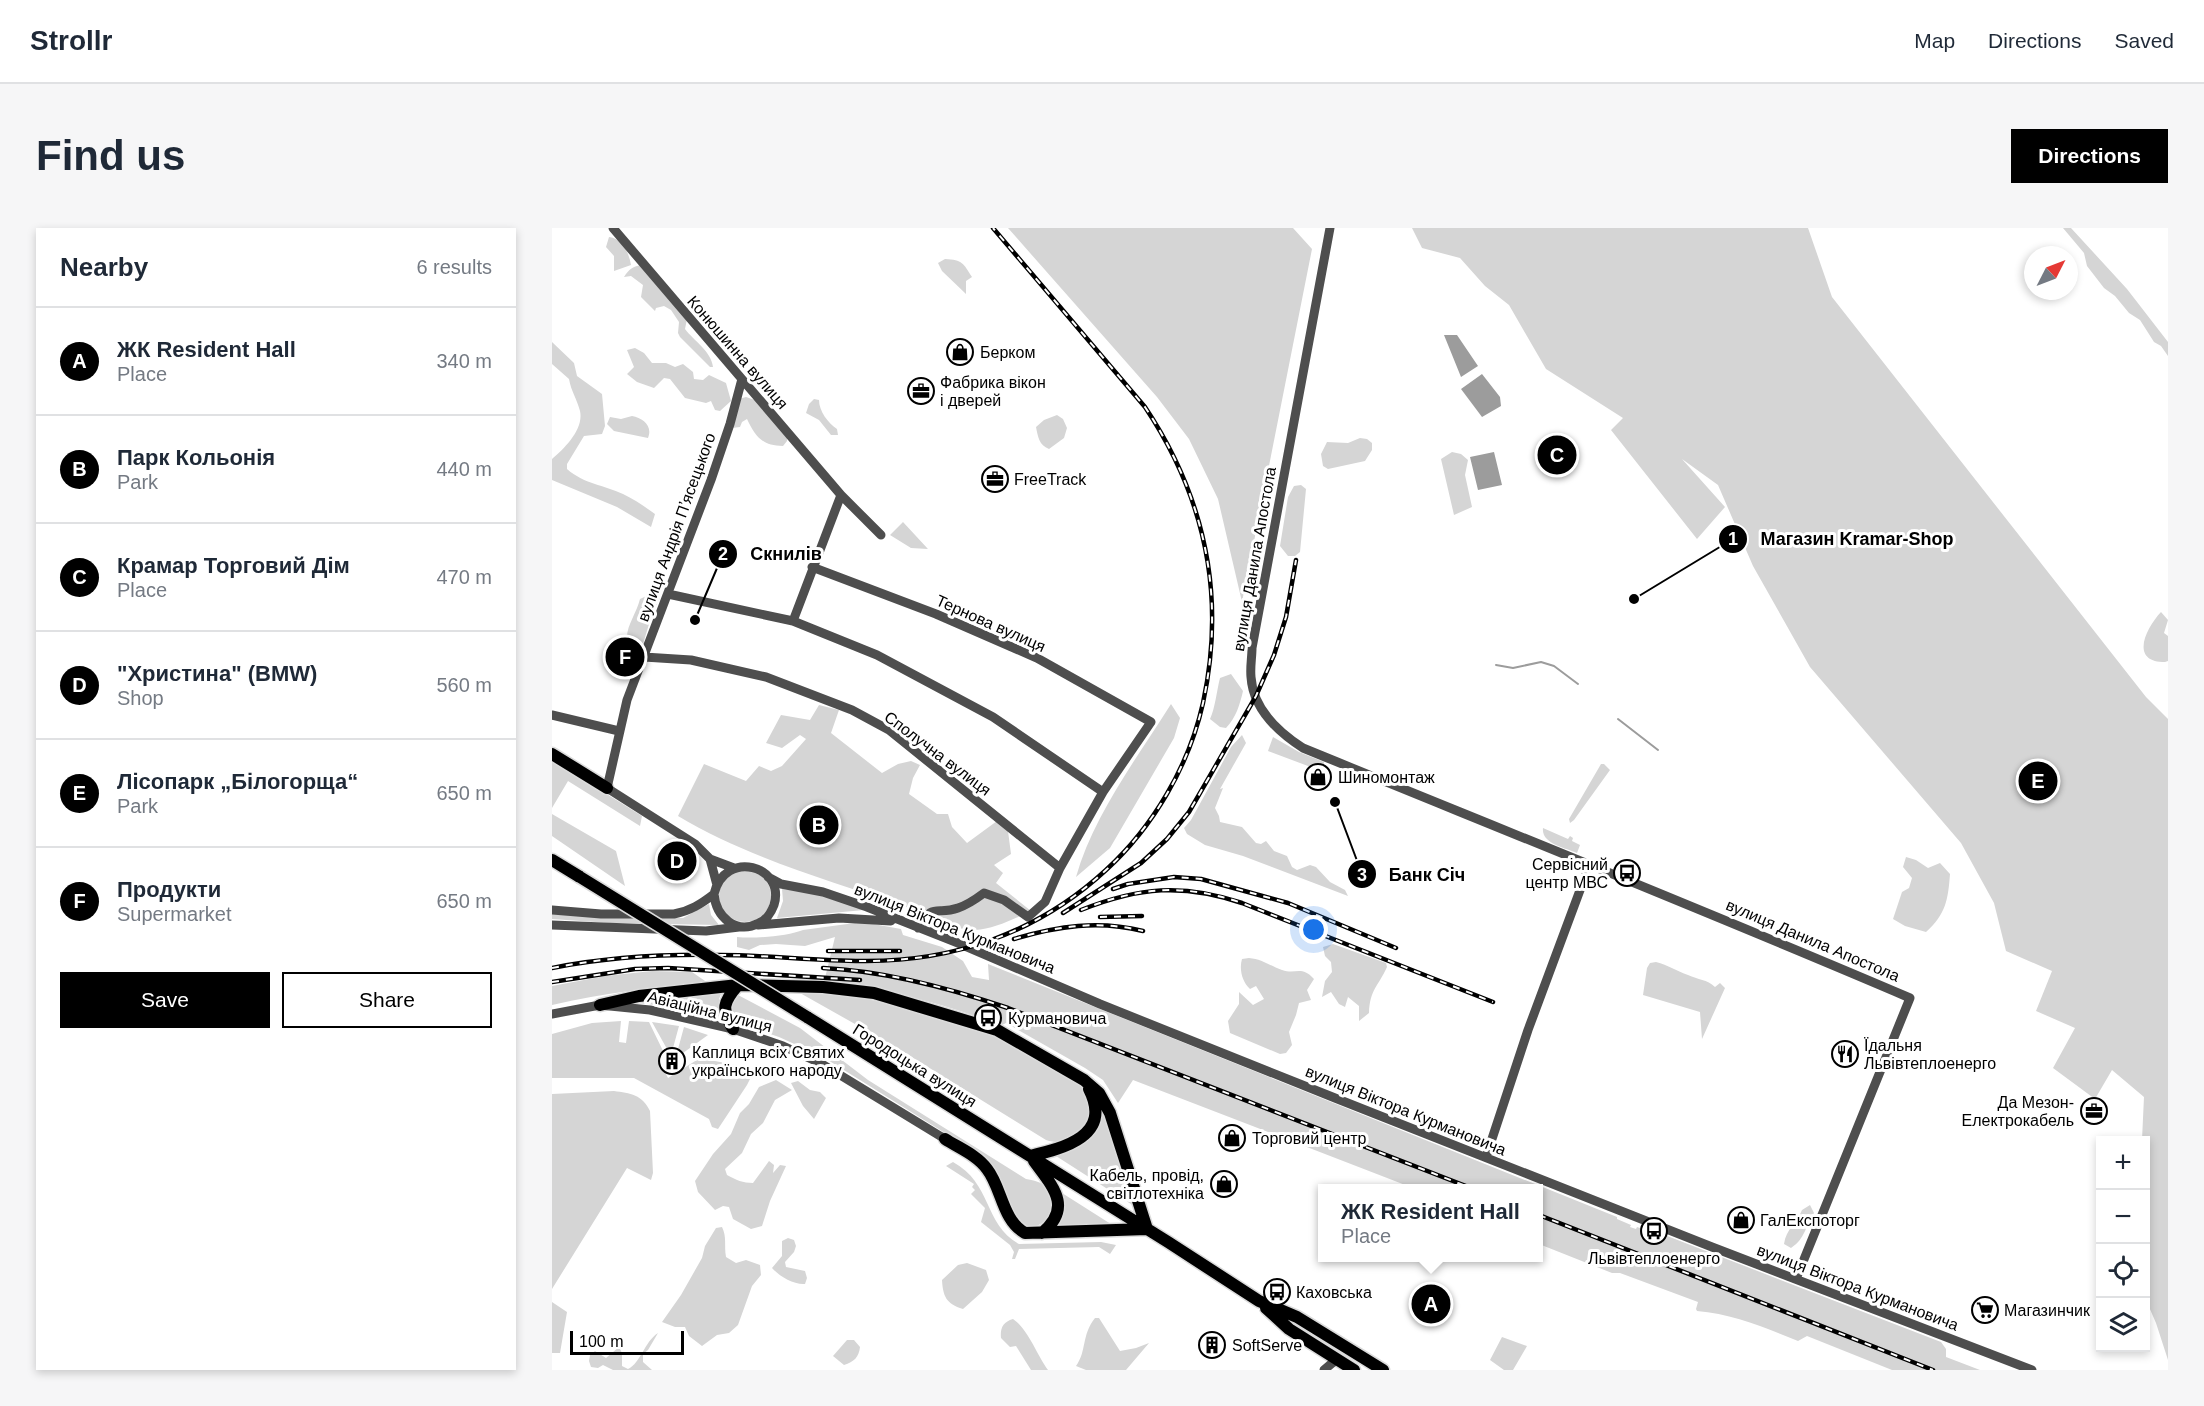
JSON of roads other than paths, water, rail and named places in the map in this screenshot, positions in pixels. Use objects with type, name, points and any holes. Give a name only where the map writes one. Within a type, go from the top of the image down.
[{"type":"main road","points":[[552,754],[607,788]]},
{"type":"main road","name":"Городоцька вулиця","points":[[552,860],[1030,1156],[1259,1301],[1297,1317],[1383,1370]]},
{"type":"main road","points":[[733,1029],[724,1008],[728,997],[738,986]]},
{"type":"main road","points":[[600,1005],[639,996],[738,986],[823,987],[874,993],[997,1030],[1084,1080],[1099,1093],[1110,1113],[1147,1229],[1025,1233],[1013,1225],[987,1168],[945,1139]]},
{"type":"main road","points":[[1042,1233],[1054,1220],[1059,1204],[1053,1186],[1030,1156],[1072,1144],[1088,1132],[1095,1117],[1095,1108],[1084,1080]]},
{"type":"main road","name":"Городоцька вулиця","points":[[1259,1301],[1289,1329],[1354,1370]]},
{"type":"main road","points":[[1328,1336],[1337,1359],[1365,1359]]},
{"type":"street","name":"Конюшинна вулиця","points":[[613,228],[841,495],[881,535]]},
{"type":"street","name":"вулиця Данила Апостола","points":[[1330,228],[1252,648],[1250,676],[1258,702],[1270,722],[1286,737],[1303,748],[1589,866],[1666,895],[1910,998],[1796,1279]]},
{"type":"street","name":"вулиця Андрія Пʼясецького","points":[[607,788],[627,700],[715,469],[742,379]]},
{"type":"street","points":[[792,621],[841,495]]},
{"type":"street","name":"Тернова вулиця","points":[[812,567],[936,614],[1037,658],[1151,722],[1103,792]]},
{"type":"street","points":[[668,594],[792,621],[877,655],[993,717],[1103,792],[1060,868],[1045,902],[1028,917],[1004,900],[984,893],[957,909],[934,910],[924,916],[918,928]]},
{"type":"street","name":"Сполучна вулиця","points":[[644,657],[691,660],[766,677],[852,710],[889,730],[1060,868]]},
{"type":"street","points":[[552,715],[619,731]]},
{"type":"street","points":[[607,788],[694,844],[710,859],[734,868]]},
{"type":"street","points":[[552,910],[601,914],[675,914],[693,908],[715,890],[721,878],[734,868],[742,866],[753,867],[768,878],[775,894],[771,911],[759,924],[749,927],[732,924],[718,912],[715,890],[710,859]]},
{"type":"street","points":[[1486,1157],[1528,1030],[1589,866]]},
{"type":"street","name":"вулиця Віктора Курмановича","points":[[768,878],[781,884],[834,896],[918,928],[1100,1004],[2032,1370]]},
{"type":"street","points":[[552,924],[706,931],[839,918],[873,918],[902,922]]},
{"type":"street","name":"Авіаційна вулиця","points":[[552,1014],[600,1005],[650,1010],[733,1029],[783,1046],[822,1064],[945,1139]]},
{"type":"street","points":[[1324,1370],[1337,1359]]},
{"type":"waterway","points":[[1496,665],[1513,668],[1541,662],[1554,666],[1578,684]]},
{"type":"waterway","points":[[1618,719],[1658,750]]},
{"type":"railway","points":[[552,968],[615,959],[678,955],[738,955],[844,961],[896,960],[929,956],[993,940],[1023,927],[1080,892],[1106,870],[1139,835],[1167,794],[1189,750],[1197,727],[1210,663],[1211,586],[1196,512],[1183,476],[1166,441],[1145,407],[993,228]]},
{"type":"railway","points":[[1063,913],[1141,863],[1167,839],[1189,812],[1256,696],[1274,655],[1286,617],[1296,560]]},
{"type":"railway","points":[[1113,889],[1128,884],[1174,877],[1201,879],[1288,903],[1396,948]]},
{"type":"railway","points":[[1081,910],[1122,896],[1142,892],[1161,890],[1200,892],[1242,903],[1493,1002]]},
{"type":"railway","points":[[1100,917],[1142,916]]},
{"type":"railway","points":[[1014,939],[1062,928],[1094,925],[1143,931]]},
{"type":"railway","points":[[828,951],[900,951]]},
{"type":"railway","points":[[552,982],[635,969],[668,968],[860,980]]},
{"type":"railway","points":[[823,968],[894,977],[1008,1008],[1461,1184]]},
{"type":"railway","points":[[1543,1217],[1933,1370]]},
{"type":"place","name":"Берком","points":[[960,352]]},
{"type":"place","name":"Фабрика вікон і дверей","points":[[921,391]]},
{"type":"place","name":"Крамар Торговий Дім","points":[[1557,455]]},
{"type":"place","name":"FreeTrack","points":[[995,479]]},
{"type":"place","name":"Магазин Kramar-Shop","points":[[1634,599]]},
{"type":"place","name":"Скнилів","points":[[695,620]]},
{"type":"place","name":"Продукти","points":[[625,657]]},
{"type":"place","name":"Шиномонтаж","points":[[1318,777]]},
{"type":"place","name":"Лісопарк „Білогорща“","points":[[2038,781]]},
{"type":"place","name":"Банк Січ","points":[[1335,802]]},
{"type":"place","name":"Парк Кольонія","points":[[819,825]]},
{"type":"place","name":"\"Христина\" (BMW)","points":[[677,861]]},
{"type":"place","name":"Сервісний центр МВС","points":[[1627,873]]},
{"type":"place","name":"Курмановича","points":[[988,1018]]},
{"type":"place","name":"Їдальня Львівтеплоенерго","points":[[1845,1054]]},
{"type":"place","name":"Каплиця всіх Святих українського народу","points":[[672,1061]]},
{"type":"place","name":"Да Мезон- Електрокабель","points":[[2094,1111]]},
{"type":"place","name":"Торговий центр","points":[[1232,1138]]},
{"type":"place","name":"Кабель, провід, світлотехніка","points":[[1224,1184]]},
{"type":"place","name":"ГалЕкспоторг","points":[[1741,1220]]},
{"type":"place","name":"Львівтеплоенерго","points":[[1654,1231]]},
{"type":"place","name":"Каховська","points":[[1277,1292]]},
{"type":"place","name":"ЖК Resident Hall","points":[[1431,1304]]},
{"type":"place","name":"Магазинчик","points":[[1985,1310]]},
{"type":"place","name":"SoftServe","points":[[1212,1345]]}]
